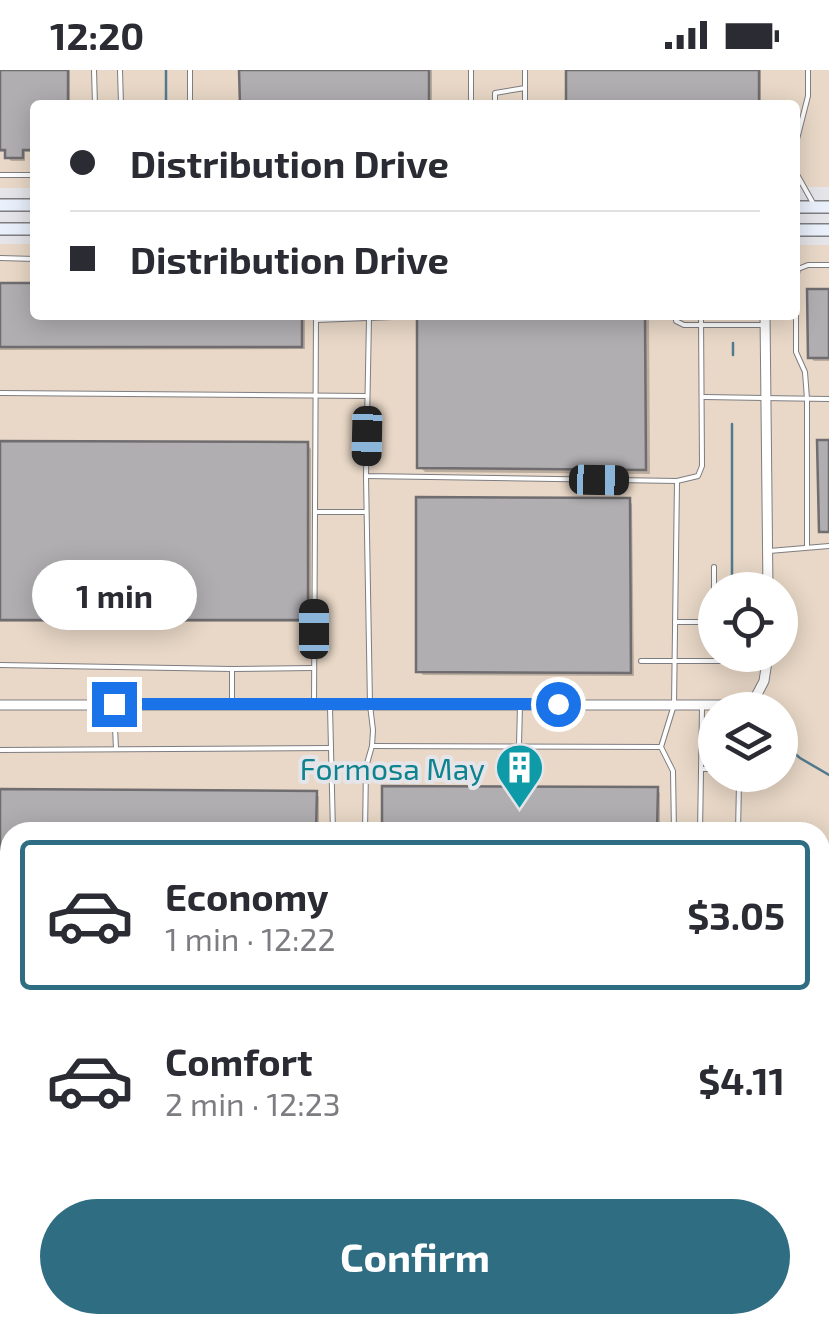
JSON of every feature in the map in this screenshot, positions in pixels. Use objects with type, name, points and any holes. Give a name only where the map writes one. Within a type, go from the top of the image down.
[{"type":"main road","points":[[0,205],[30,205]]},
{"type":"main road","points":[[800,207],[829,207]]},
{"type":"main road","points":[[0,229],[30,229]]},
{"type":"main road","points":[[800,230],[829,230]]},
{"type":"street","points":[[765,320],[768,572]]},
{"type":"street","points":[[0,704],[698,704]]},
{"type":"lane","points":[[94,70],[94,100]]},
{"type":"lane","points":[[120,70],[121,100]]},
{"type":"lane","points":[[190,70],[190,100]]},
{"type":"lane","points":[[470,100],[471,70]]},
{"type":"lane","points":[[525,70],[525,100]]},
{"type":"lane","points":[[800,127],[808,96],[808,70]]},
{"type":"lane","points":[[496,100],[495,93],[525,88]]},
{"type":"lane","points":[[0,176],[30,175]]},
{"type":"lane","points":[[800,180],[815,207]]},
{"type":"lane","points":[[0,258],[30,259]]},
{"type":"lane","points":[[800,267],[829,265]]},
{"type":"lane","points":[[314,704],[316,320]]},
{"type":"lane","points":[[364,822],[366,767],[372,746],[366,512],[369,320]]},
{"type":"lane","points":[[676,320],[684,325],[733,325],[765,320]]},
{"type":"lane","points":[[366,476],[677,480],[698,476],[702,466],[701,320]]},
{"type":"lane","points":[[733,320],[733,325]]},
{"type":"lane","points":[[796,320],[796,352],[806,372],[807,547]]},
{"type":"lane","points":[[0,393],[368,396]]},
{"type":"lane","points":[[702,397],[829,398]]},
{"type":"lane","points":[[674,822],[673,771],[661,747],[674,704],[677,480]]},
{"type":"lane","points":[[315,512],[366,512]]},
{"type":"lane","points":[[768,551],[829,546]]},
{"type":"lane","points":[[714,567],[714,572]]},
{"type":"lane","points":[[675,622],[698,622]]},
{"type":"lane","points":[[641,661],[698,661]]},
{"type":"lane","points":[[0,665],[314,668]]},
{"type":"lane","points":[[232,669],[232,704]]},
{"type":"lane","points":[[114,704],[116,749]]},
{"type":"lane","points":[[330,704],[333,822]]},
{"type":"lane","points":[[519,745],[520,704]]},
{"type":"lane","points":[[372,746],[661,747]]},
{"type":"lane","points":[[0,750],[330,748]]},
{"type":"lane","points":[[700,822],[702,792]]},
{"type":"lane","points":[[738,792],[738,822]]},
{"type":"shaded area","points":[[0,70],[829,70],[829,187],[800,187],[800,100],[30,100],[30,188],[0,188]]},
{"type":"shaded area","points":[[0,244],[30,244],[30,320],[800,320],[800,245],[829,245],[829,822],[0,822]]},
{"type":"building","points":[[0,70],[68,70],[68,100],[30,100],[30,150],[23,150],[23,158],[5,158],[5,150],[0,150]]},
{"type":"building","points":[[239,70],[429,70],[429,100],[240,100]]},
{"type":"building","points":[[566,70],[759,70],[759,100],[566,100]]},
{"type":"building","points":[[0,283],[30,283],[30,320],[302,320],[302,347],[0,347]]},
{"type":"building","points":[[807,289],[829,289],[829,358],[808,358]]},
{"type":"building","points":[[417,320],[645,320],[646,470],[417,468]]},
{"type":"building","points":[[817,440],[829,440],[829,532],[819,532]]},
{"type":"building","points":[[0,441],[308,442],[308,620],[0,620]]},
{"type":"building","points":[[416,497],[630,498],[631,673],[416,672]]},
{"type":"building","name":"Formosa May","points":[[382,786],[658,787],[657,822],[382,822]]},
{"type":"building","points":[[0,789],[317,791],[316,822],[0,822]]},
{"type":"waterway","points":[[166,70],[166,100]]},
{"type":"waterway","points":[[733,343],[733,355]]},
{"type":"waterway","points":[[732,424],[732,572]]},
{"type":"waterway","points":[[798,756],[829,775]]},
{"type":"place","name":"Formosa May","points":[[520,810]]},
{"type":"route","points":[[114,704],[558,704]]}]
